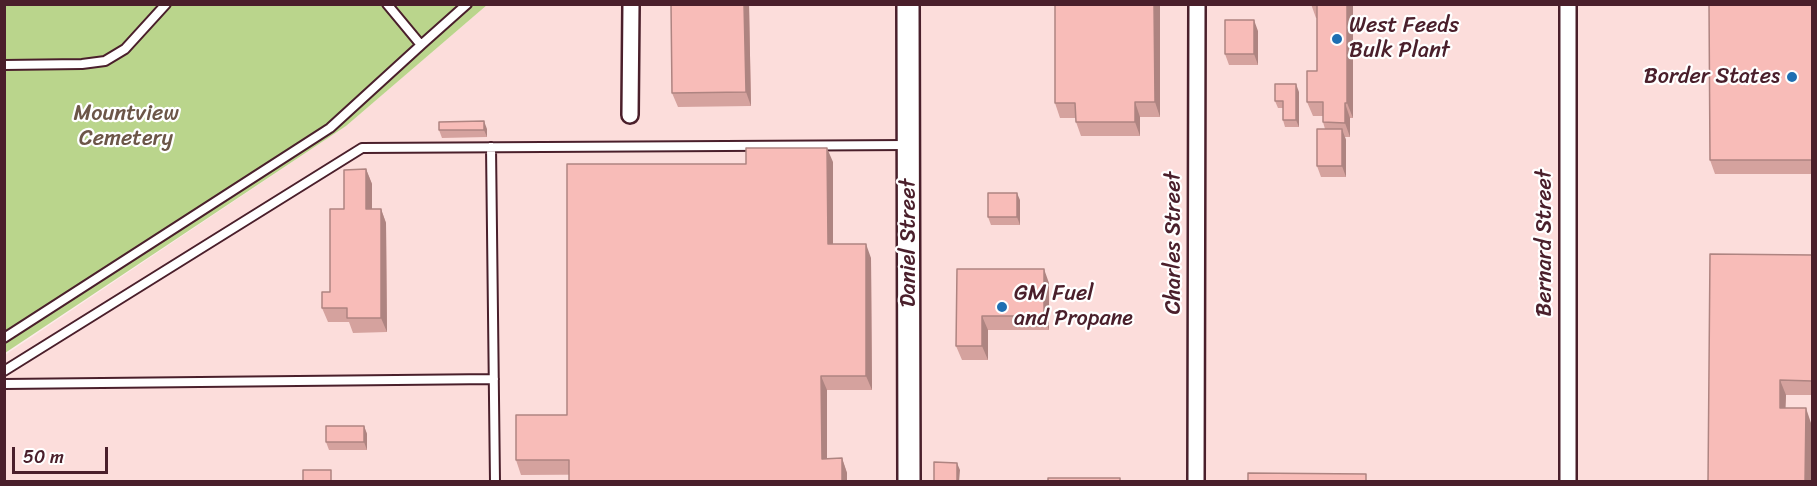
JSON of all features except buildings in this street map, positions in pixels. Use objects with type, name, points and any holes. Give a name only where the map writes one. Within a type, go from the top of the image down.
[{"type":"street","points":[[630,115],[631,4]]},
{"type":"street","name":"Daniel Street","points":[[908,4],[909,482]]},
{"type":"street","name":"Charles Street","points":[[1196,482],[1197,4]]},
{"type":"street","name":"Bernard Street","points":[[1568,4],[1568,482]]},
{"type":"lane","points":[[4,64],[82,64],[105,61],[125,49],[166,4]]},
{"type":"lane","points":[[387,4],[421,45]]},
{"type":"lane","points":[[4,338],[330,128],[467,4]]},
{"type":"lane","points":[[4,371],[362,148],[909,145]]},
{"type":"lane","points":[[491,147],[495,482]]},
{"type":"lane","points":[[4,384],[494,379]]},
{"type":"shaded area","points":[[487,5],[1812,5],[1812,481],[5,482],[5,355],[346,126]]},
{"type":"green space","name":"Mountview Cemetery","points":[[5,5],[487,5],[346,126],[5,353]]},
{"type":"place","name":"West Feeds Bulk Plant","points":[[1337,39]]},
{"type":"place","name":"Border States","points":[[1792,77]]},
{"type":"place","name":"GM Fuel and Propane","points":[[1002,307]]}]
